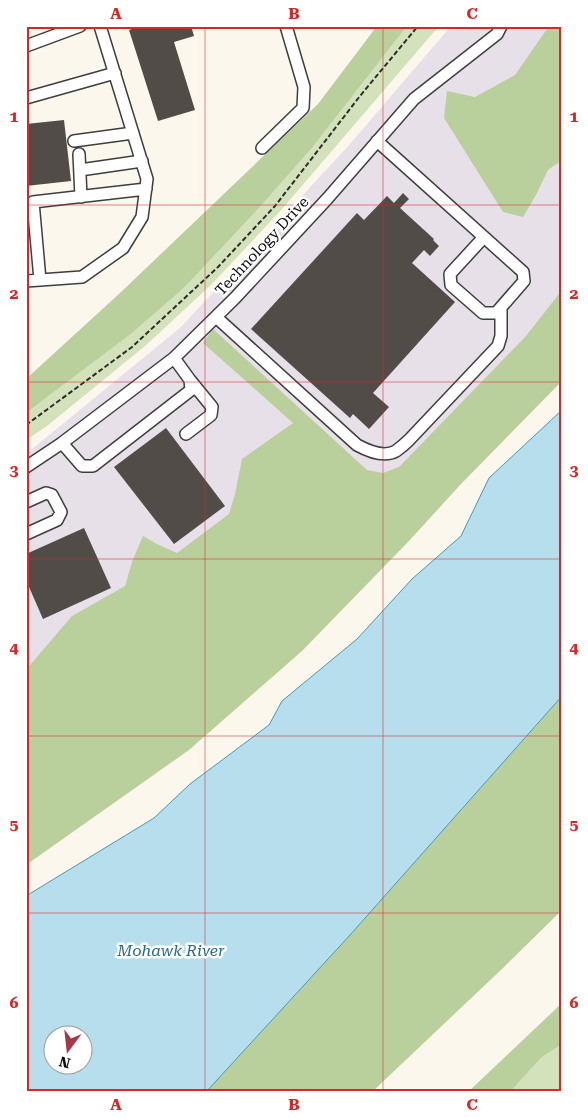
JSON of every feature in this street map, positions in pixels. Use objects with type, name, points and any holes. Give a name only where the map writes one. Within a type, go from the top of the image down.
[{"type":"street","points":[[26,46],[80,26]]},
{"type":"street","points":[[26,282],[82,277],[123,248],[142,217],[147,179],[100,26]]},
{"type":"street","points":[[262,148],[303,108],[304,87],[286,26]]},
{"type":"street","name":"Technology Drive","points":[[26,467],[62,443],[174,358],[235,298],[327,199],[414,99],[497,34],[501,26]]},
{"type":"street","points":[[26,98],[115,74]]},
{"type":"street","points":[[74,141],[133,134]]},
{"type":"street","points":[[377,141],[484,237],[523,272],[524,281],[496,313],[483,313],[451,285],[450,274],[484,237]]},
{"type":"street","points":[[79,154],[81,197]]},
{"type":"street","points":[[80,170],[142,162]]},
{"type":"street","points":[[40,280],[33,202],[146,189]]},
{"type":"street","points":[[216,317],[357,445],[371,452],[387,454],[395,452],[409,440],[498,346],[501,336],[501,308]]},
{"type":"street","points":[[174,358],[212,407],[212,416],[186,434]]},
{"type":"street","points":[[62,443],[82,466],[93,466],[191,390],[190,380]]},
{"type":"street","points":[[26,502],[46,493],[52,495],[61,512],[58,520],[26,534]]},
{"type":"path","points":[[26,425],[132,347],[218,267],[275,206],[360,96],[418,26]]},
{"type":"shaded area","points":[[451,26],[549,26],[562,143],[562,321],[394,481],[26,680],[26,454],[181,327],[350,144]]},
{"type":"green space","points":[[377,26],[407,26],[312,148],[259,208],[184,288],[131,334],[26,413],[26,379],[120,293],[318,104]]},
{"type":"green space","points":[[407,26],[439,26],[283,208],[211,285],[145,346],[47,426],[26,440],[26,413],[131,334],[184,288],[312,148]]},
{"type":"green space","points":[[549,26],[562,26],[562,160],[548,170],[523,217],[503,212],[444,118],[447,91],[475,97],[515,75]]},
{"type":"green space","points":[[562,290],[562,381],[302,651],[189,750],[26,865],[26,666],[30,665],[72,616],[125,586],[132,562],[143,536],[177,553],[229,514],[242,459],[293,423],[203,343],[213,329],[367,470],[383,473],[399,467],[526,336]]},
{"type":"green space","points":[[562,696],[562,910],[372,1092],[206,1092],[350,935]]},
{"type":"green space","points":[[562,1003],[562,1044],[542,1057],[510,1092],[468,1092]]},
{"type":"green space","points":[[562,1044],[562,1092],[510,1092],[542,1057]]},
{"type":"water","name":"Mohawk River","points":[[562,410],[562,696],[350,935],[206,1092],[26,1092],[26,896],[154,818],[190,784],[269,725],[282,701],[357,639],[412,579],[461,536],[489,478]]},
{"type":"building","points":[[140,26],[191,26],[194,36],[174,42],[195,110],[158,121],[129,30]]},
{"type":"building","points":[[64,120],[71,181],[26,186],[26,124]]},
{"type":"building","points":[[403,193],[409,199],[400,208],[434,239],[439,246],[430,256],[424,250],[412,263],[455,302],[373,393],[389,407],[369,429],[353,414],[350,418],[251,329],[357,213],[364,220],[387,196],[394,203]]},
{"type":"building","points":[[166,428],[225,506],[174,544],[114,467]]},
{"type":"building","points":[[84,528],[111,588],[43,619],[26,580],[26,554]]}]
